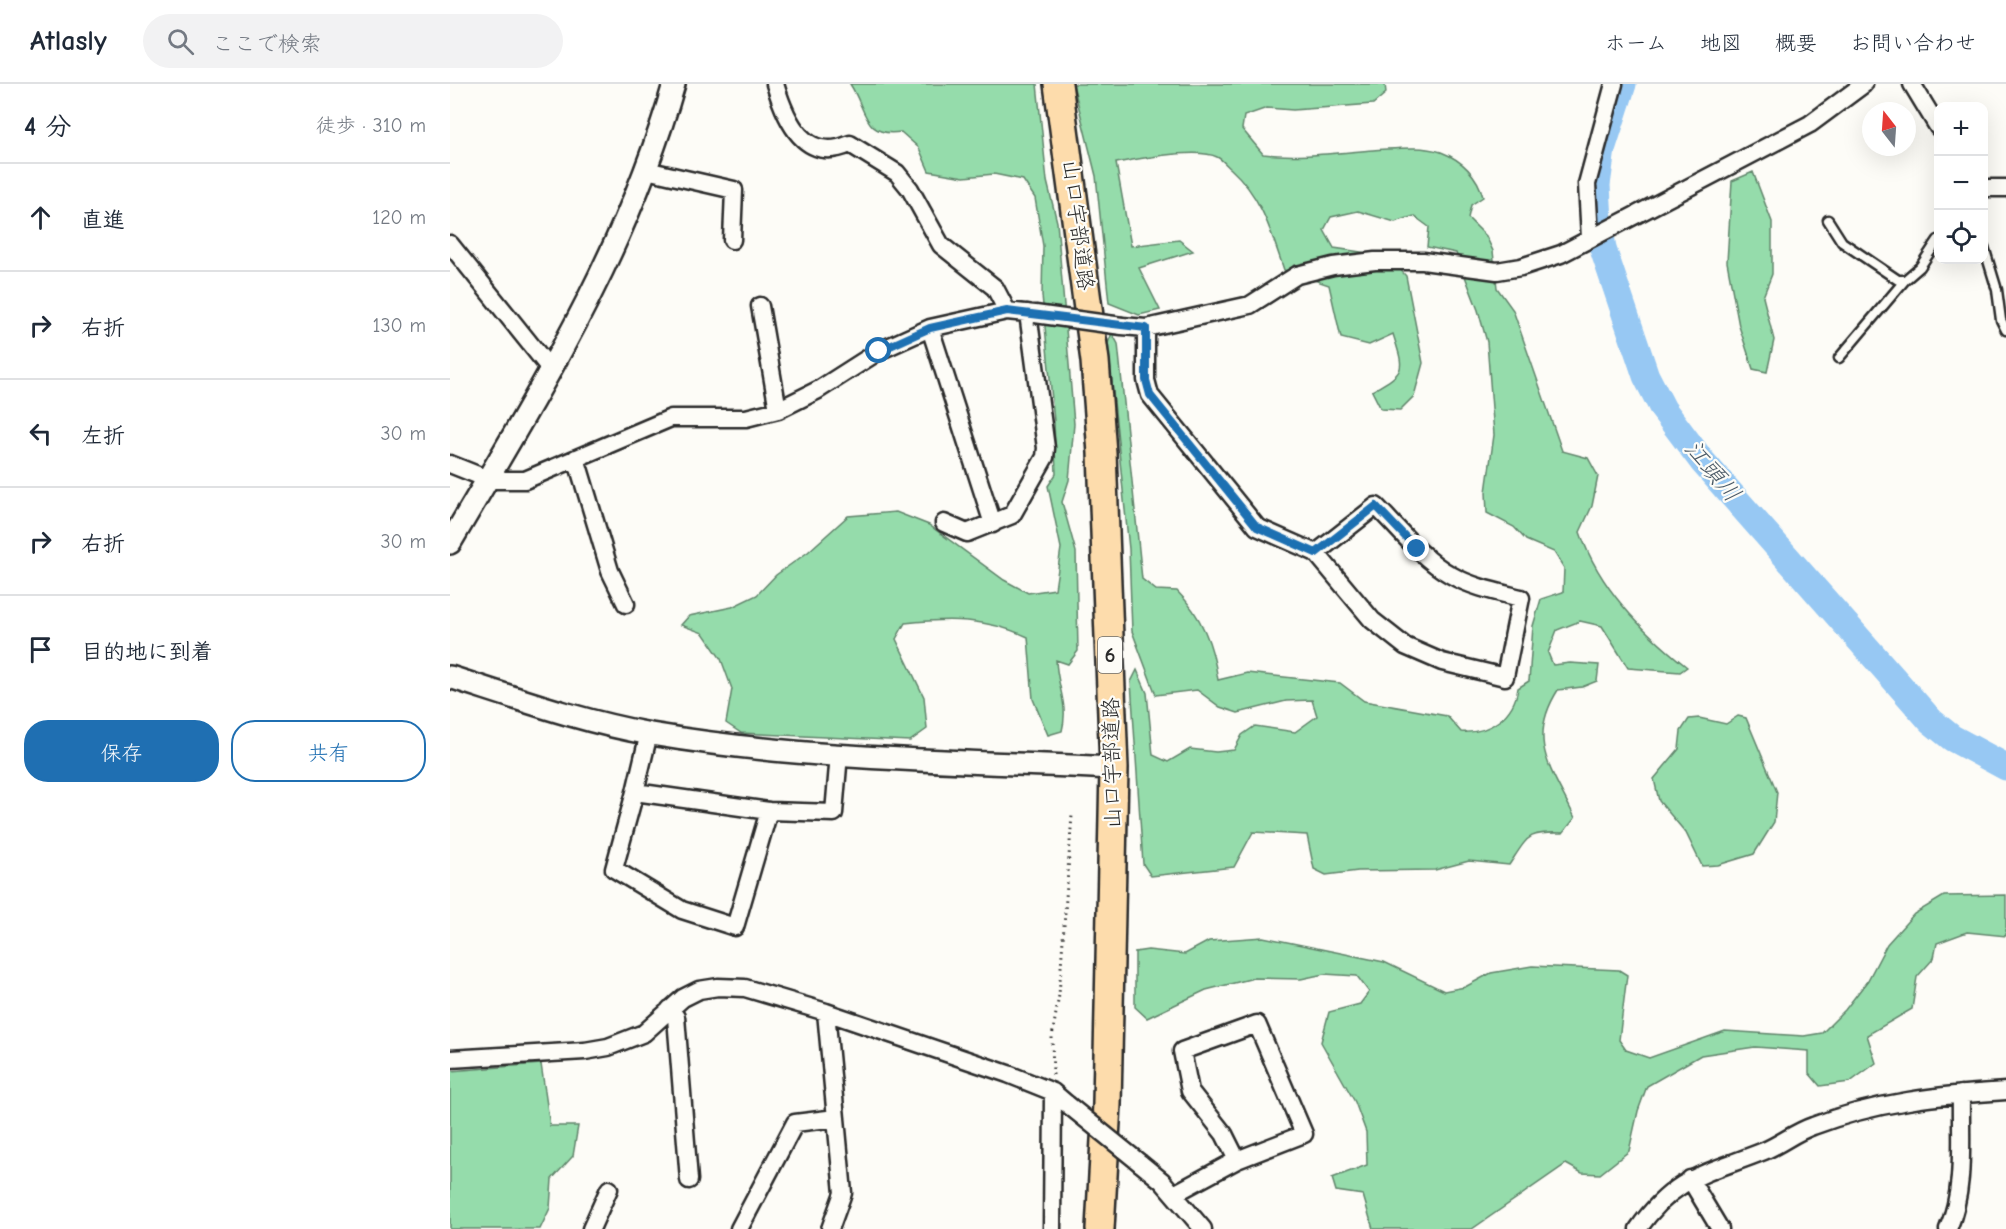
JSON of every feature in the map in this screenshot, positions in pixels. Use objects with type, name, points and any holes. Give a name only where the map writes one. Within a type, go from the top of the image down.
[{"type":"main road","name":"山口宇部道路","points":[[1058,84],[1095,361],[1102,453],[1114,768],[1107,1104],[1100,1229]]},
{"type":"street","points":[[450,543],[490,480],[605,267],[646,170],[674,84]]},
{"type":"street","points":[[775,84],[796,131],[805,143],[817,150],[837,150],[850,144],[897,173],[910,189],[941,244],[994,288],[1007,311]]},
{"type":"street","points":[[1597,234],[1587,184],[1614,84]]},
{"type":"street","points":[[450,464],[490,480],[525,480],[671,418],[746,417],[778,410],[818,390],[879,351],[930,328],[1007,311],[1146,328],[1250,304],[1273,293],[1297,275],[1333,266],[1374,261],[1423,261],[1497,271],[1561,254],[1810,124],[1864,84]]},
{"type":"street","points":[[1912,84],[1934,120]]},
{"type":"street","points":[[646,170],[734,190],[732,240]]},
{"type":"street","points":[[1988,188],[2006,188]]},
{"type":"street","points":[[450,244],[551,370]]},
{"type":"street","points":[[760,306],[778,410]]},
{"type":"street","points":[[944,523],[967,533],[1012,515],[1045,457],[1045,437],[1032,314]]},
{"type":"street","points":[[930,328],[993,524]]},
{"type":"street","points":[[1146,328],[1146,380],[1150,395],[1257,527],[1316,553],[1372,620],[1406,646],[1442,662],[1505,677],[1521,598],[1476,586],[1449,575],[1417,549],[1376,506],[1316,553]]},
{"type":"street","points":[[576,458],[610,571],[626,604]]},
{"type":"street","points":[[450,677],[566,714],[649,734],[755,748],[1114,768]]},
{"type":"street","points":[[649,734],[614,869],[682,910],[735,927],[769,811]]},
{"type":"street","points":[[635,792],[769,811],[834,813],[839,754]]},
{"type":"street","points":[[450,1059],[585,1051],[608,1047],[644,1033],[670,1009],[699,990],[718,987],[764,993],[826,1012],[1053,1092],[1174,1194],[1203,1229]]},
{"type":"street","points":[[670,1009],[676,1017],[689,1180]]},
{"type":"street","points":[[826,1012],[843,1192],[830,1229]]},
{"type":"street","points":[[1174,1194],[1237,1160],[1304,1134],[1257,1024],[1182,1051],[1190,1091],[1224,1134],[1237,1160]]},
{"type":"street","points":[[1052,1229],[1053,1092]]},
{"type":"street","points":[[1638,1229],[1664,1197],[1690,1179],[1713,1168],[1765,1151],[1810,1127],[1858,1110],[1899,1100],[2006,1092]]},
{"type":"street","points":[[1948,1229],[1956,1209],[1959,1191],[1961,1094]]},
{"type":"street","points":[[739,1229],[795,1123],[836,1118]]},
{"type":"street","points":[[1690,1179],[1720,1229]]},
{"type":"street","points":[[591,1229],[609,1190]]},
{"type":"lane","points":[[1828,220],[1842,242],[1898,280],[1905,280]]},
{"type":"lane","points":[[1839,358],[1905,280],[1920,267],[1934,246]]},
{"type":"lane","points":[[1988,263],[1997,290],[2001,320],[2006,330]]},
{"type":"path","points":[[1053,1092],[1052,1037],[1059,995],[1072,814]]},
{"type":"green space","points":[[850,84],[1037,84],[1047,181],[1057,222],[1074,424],[1069,480],[1062,502],[1076,552],[1078,651],[1068,664],[1056,660],[1064,712],[1062,731],[1048,735],[1033,699],[1028,637],[982,623],[937,620],[905,623],[896,639],[924,697],[927,729],[910,741],[741,733],[726,723],[732,689],[721,659],[703,633],[681,625],[689,616],[732,607],[757,595],[776,575],[808,552],[848,516],[896,512],[929,525],[1004,580],[1028,593],[1055,589],[1061,548],[1048,486],[1056,474],[1054,421],[1042,295],[1043,246],[1035,198],[1023,180],[994,174],[964,177],[929,171],[919,148],[901,132],[879,131],[873,126]]},
{"type":"green space","points":[[1073,84],[1385,84],[1386,93],[1373,104],[1293,110],[1267,108],[1244,116],[1242,129],[1263,154],[1304,155],[1399,148],[1433,150],[1456,159],[1477,182],[1483,197],[1471,205],[1468,218],[1486,236],[1493,251],[1497,288],[1513,310],[1562,451],[1588,458],[1598,476],[1592,506],[1580,532],[1588,552],[1598,572],[1624,607],[1654,639],[1687,667],[1680,672],[1628,668],[1602,626],[1580,621],[1557,630],[1548,653],[1553,665],[1570,663],[1599,665],[1597,681],[1582,687],[1558,690],[1548,709],[1544,725],[1543,741],[1551,771],[1575,818],[1563,833],[1542,833],[1530,837],[1509,865],[1469,861],[1435,870],[1358,871],[1326,875],[1314,869],[1307,835],[1253,832],[1234,867],[1151,876],[1143,864],[1131,682],[1137,670],[1147,693],[1153,755],[1168,762],[1190,749],[1216,752],[1234,750],[1242,735],[1255,726],[1295,732],[1317,716],[1312,700],[1286,701],[1238,713],[1220,707],[1197,690],[1156,695],[1132,631],[1129,549],[1108,343],[1112,333],[1118,344],[1142,579],[1156,590],[1177,591],[1186,601],[1205,632],[1218,680],[1247,673],[1340,683],[1364,701],[1447,716],[1461,732],[1481,730],[1506,715],[1516,698],[1518,688],[1529,681],[1533,626],[1541,599],[1563,592],[1564,568],[1554,552],[1526,540],[1514,527],[1487,513],[1486,492],[1494,435],[1487,342],[1478,310],[1456,253],[1427,247],[1429,227],[1414,216],[1395,222],[1358,211],[1331,217],[1324,230],[1334,248],[1388,256],[1406,276],[1423,363],[1414,396],[1400,410],[1381,409],[1372,391],[1391,379],[1400,369],[1400,356],[1393,334],[1369,345],[1341,338],[1329,285],[1284,270],[1270,229],[1251,191],[1217,157],[1208,154],[1182,153],[1116,163],[1131,246],[1179,240],[1193,251],[1139,268],[1160,310],[1139,315],[1109,303],[1096,176]]},
{"type":"green space","points":[[1753,172],[1772,222],[1772,274],[1763,297],[1774,340],[1767,372],[1753,369],[1739,326],[1727,262],[1732,181]]},
{"type":"green space","points":[[1738,716],[1746,718],[1777,792],[1774,822],[1754,854],[1718,865],[1702,866],[1686,833],[1659,801],[1654,779],[1679,749],[1681,731],[1689,719],[1699,718],[1726,724]]},
{"type":"green space","points":[[2006,895],[2006,936],[1967,932],[1937,943],[1934,958],[1917,977],[1912,1009],[1867,1035],[1876,1063],[1850,1082],[1820,1086],[1809,1073],[1809,1051],[1755,1047],[1701,1055],[1647,1086],[1638,1111],[1629,1151],[1600,1174],[1582,1173],[1566,1164],[1472,1229],[1373,1229],[1363,1195],[1336,1191],[1332,1178],[1367,1165],[1366,1132],[1355,1102],[1321,1042],[1329,1012],[1360,1004],[1369,992],[1357,976],[1324,974],[1301,979],[1254,978],[1206,990],[1147,1018],[1135,1007],[1135,952],[1148,950],[1185,954],[1209,941],[1263,937],[1384,962],[1444,991],[1465,987],[1491,973],[1532,966],[1619,970],[1627,975],[1619,1040],[1626,1050],[1649,1058],[1725,1031],[1804,1036],[1822,1033],[1845,1010],[1868,980],[1887,944],[1914,914],[1944,896]]},
{"type":"green space","points":[[541,1064],[550,1126],[578,1126],[573,1156],[552,1179],[550,1208],[540,1229],[450,1229],[450,1071]]},
{"type":"waterway","name":"江頭川","points":[[1623,84],[1602,149],[1597,185],[1599,221],[1603,249],[1646,376],[1663,409],[1702,461],[1931,721],[1952,738],[2006,767]]},
{"type":"route","points":[[879,351],[930,328],[1007,311],[1146,328],[1146,380],[1150,395],[1257,527],[1316,553],[1376,506],[1417,549]]}]
